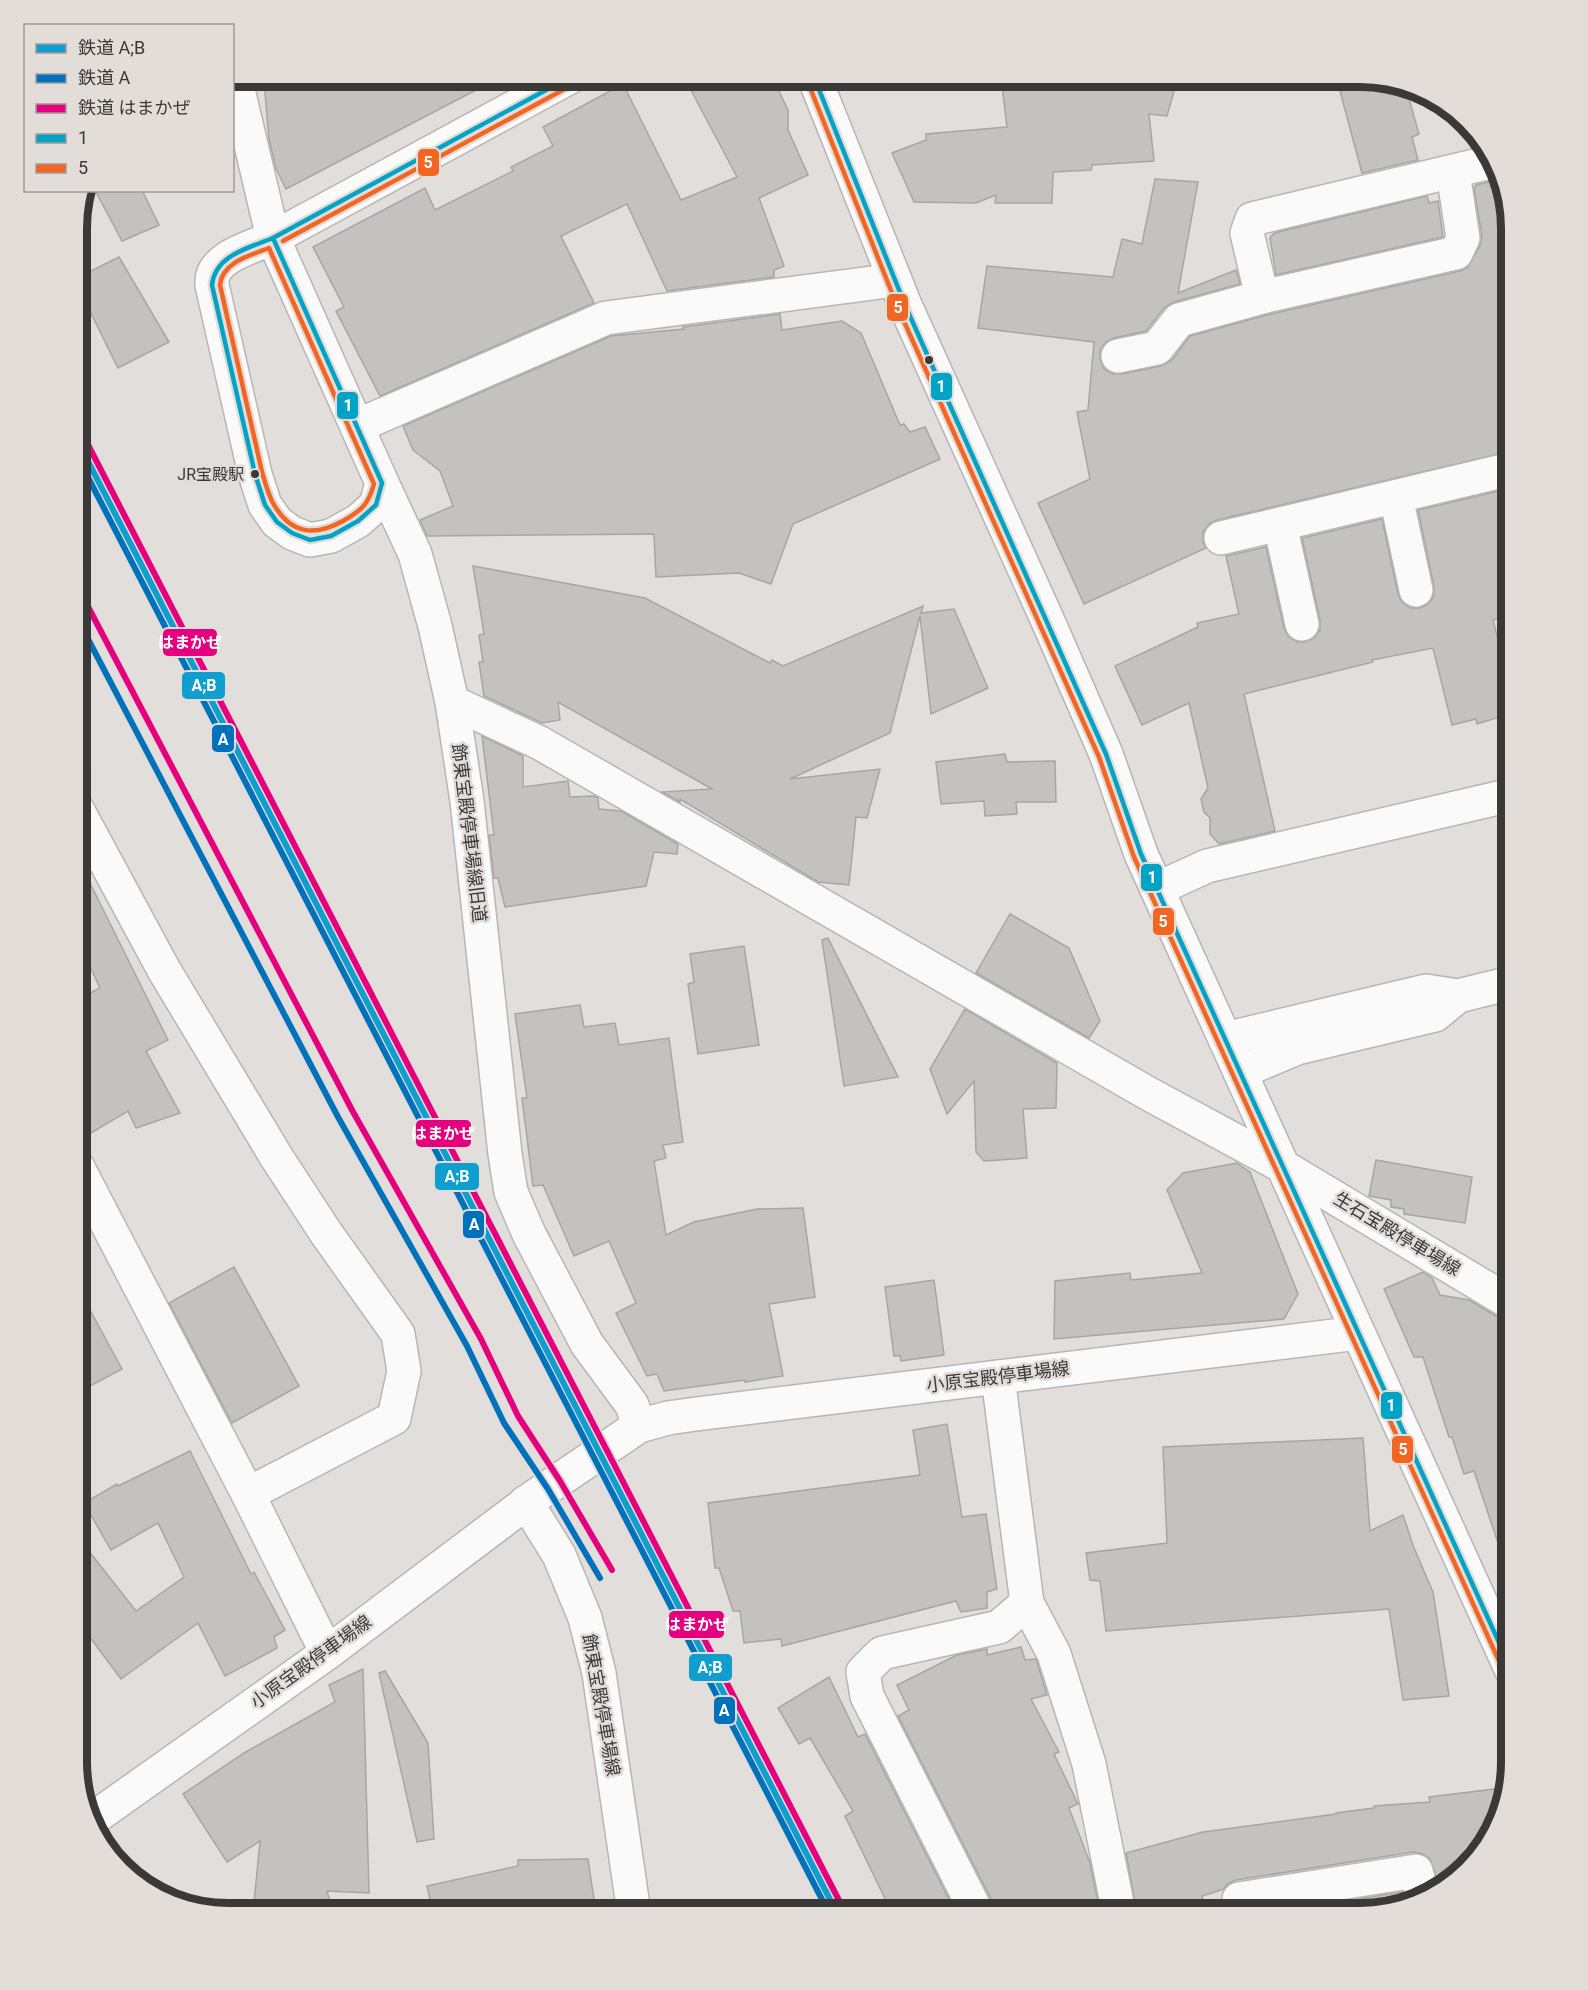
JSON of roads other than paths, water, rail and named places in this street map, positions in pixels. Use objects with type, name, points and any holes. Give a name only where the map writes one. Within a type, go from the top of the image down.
[{"type":"main road","name":"飾東宝殿停車場線旧道","points":[[238,87],[273,238],[415,554],[435,626],[452,702],[467,801],[504,1154],[511,1192],[529,1234],[587,1344],[632,1405],[639,1426]]},
{"type":"main road","points":[[382,483],[376,505],[358,521],[331,536],[310,540],[292,534],[277,522],[265,505],[255,474],[211,278],[213,273],[226,260],[273,238],[552,87]]},
{"type":"main road","points":[[818,87],[895,280],[1106,754],[1157,889],[1501,1645]]},
{"type":"main road","points":[[1262,297],[1246,233],[1252,219],[1485,164]]},
{"type":"main road","points":[[1118,356],[1157,348],[1179,320],[1262,297],[1456,253],[1463,238],[1453,172]]},
{"type":"main road","points":[[357,426],[606,318],[895,280]]},
{"type":"main road","points":[[1221,538],[1501,473]]},
{"type":"main road","points":[[1396,497],[1416,590]]},
{"type":"main road","points":[[1280,524],[1302,624]]},
{"type":"main road","name":"生石宝殿停車場線","points":[[452,702],[540,743],[1149,1094],[1282,1166],[1501,1296]]},
{"type":"main road","points":[[1157,889],[1207,866],[1501,798]]},
{"type":"main road","points":[[87,827],[164,970],[277,1158],[326,1233],[398,1334],[404,1371],[394,1418],[248,1494]]},
{"type":"main road","points":[[1225,1039],[1426,991],[1458,996],[1501,986]]},
{"type":"main road","points":[[1240,1072],[1297,1048],[1435,1015],[1458,996]]},
{"type":"main road","points":[[87,1190],[248,1494],[327,1653]]},
{"type":"main road","name":"小原宝殿停車場線","points":[[639,1426],[668,1418],[696,1414],[1358,1333]]},
{"type":"main road","points":[[998,1377],[1027,1602],[1054,1654],[1089,1764],[1117,1903]]},
{"type":"main road","points":[[526,1503],[639,1426]]},
{"type":"main road","name":"小原宝殿停車場線","points":[[98,1815],[327,1653],[526,1503]]},
{"type":"main road","name":"飾東宝殿停車場線","points":[[526,1503],[559,1555],[585,1618],[598,1673],[632,1903]]},
{"type":"main road","points":[[970,1903],[867,1696],[863,1672],[882,1653],[999,1627],[1027,1602]]},
{"type":"main road","points":[[1240,1903],[1239,1899],[1416,1871],[1421,1889]]},
{"type":"rail line","name":"はまかぜ","points":[[87,443],[840,1903]]},
{"type":"rail line","name":"A;B","points":[[87,459],[832,1903]]},
{"type":"rail line","name":"A","points":[[87,475],[824,1903]]},
{"type":"rail line","name":"はまかぜ","points":[[87,605],[352,1110],[481,1339],[518,1416],[560,1481],[612,1570]]},
{"type":"rail line","name":"A","points":[[87,637],[338,1117],[467,1346],[504,1423],[548,1489],[600,1578]]},
{"type":"place","name":"JR宝殿駅","points":[[255,474]]}]
